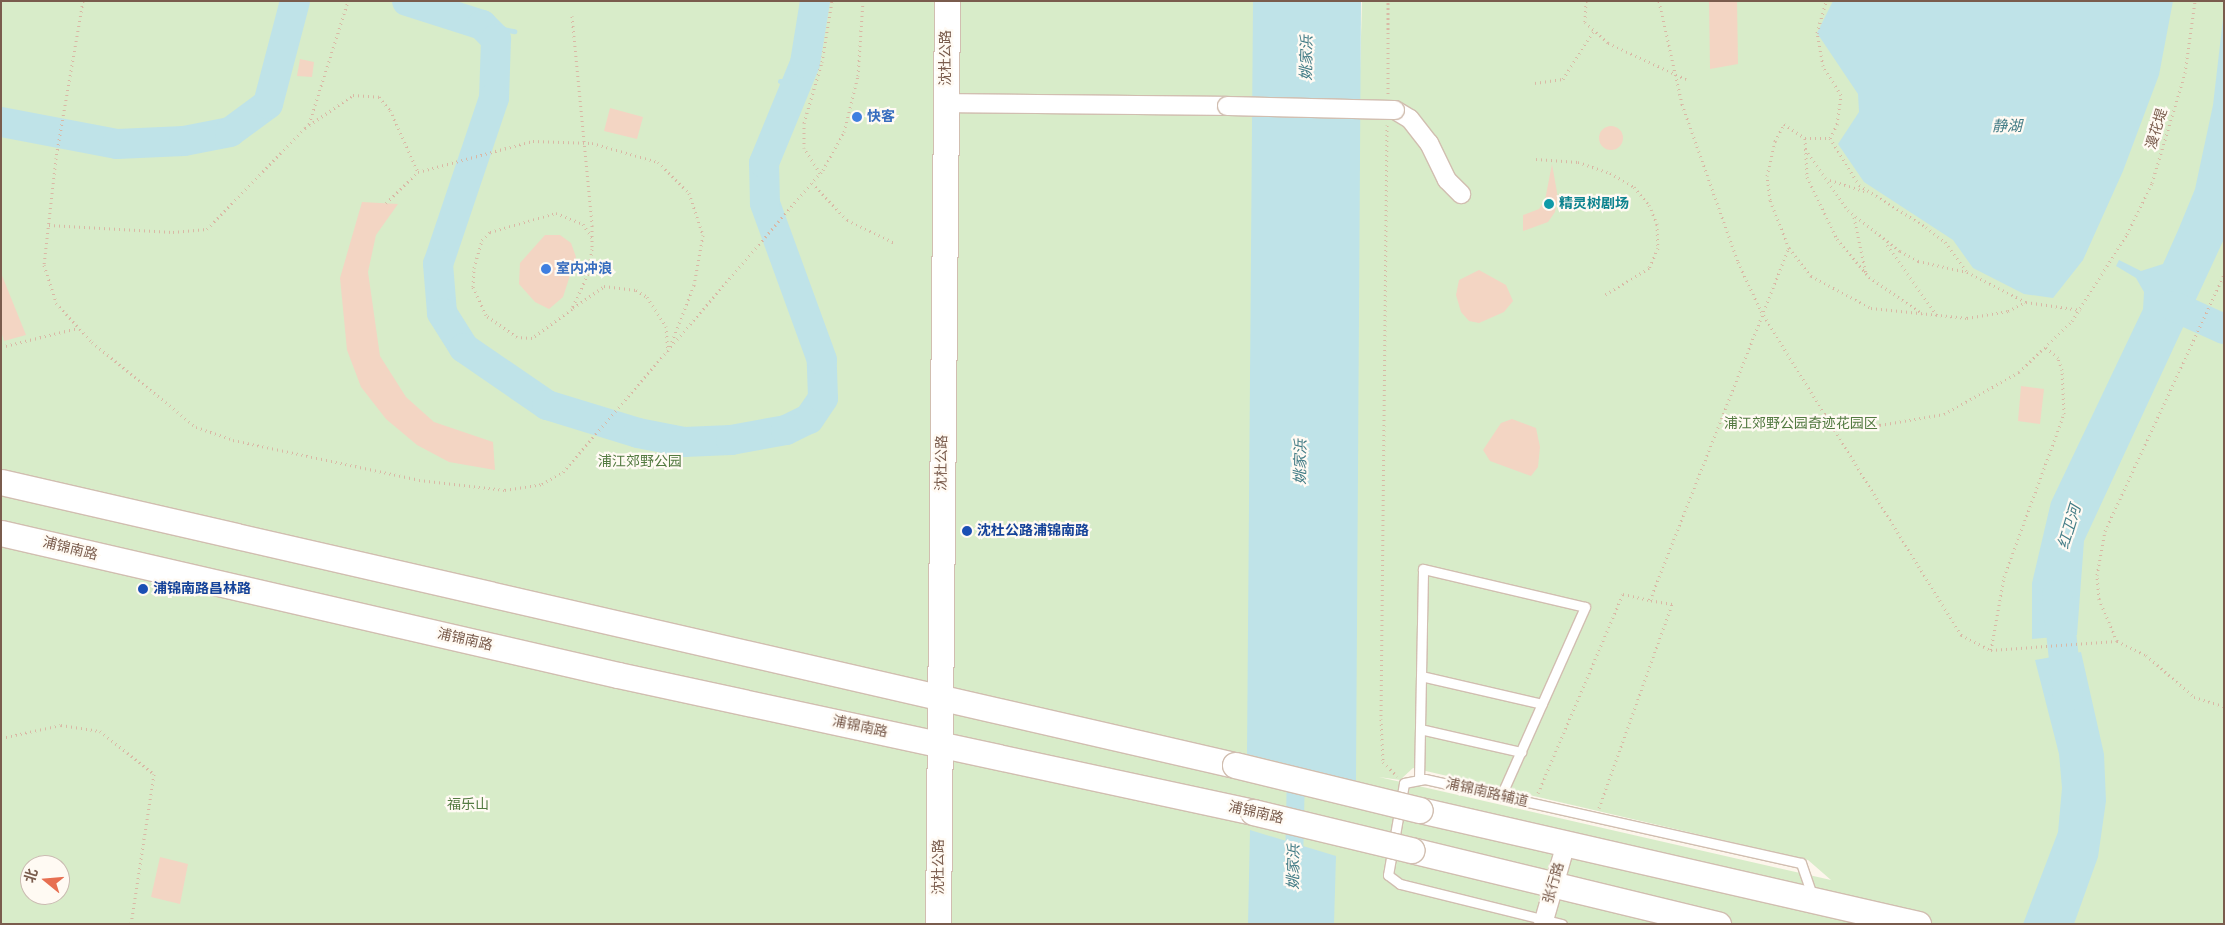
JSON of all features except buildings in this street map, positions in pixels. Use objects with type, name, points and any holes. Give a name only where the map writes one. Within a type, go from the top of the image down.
[{"type":"main road","name":"沈杜公路","points":[[938,924],[947,1]]},
{"type":"main road","points":[[1,482],[940,700],[1236,765],[1420,810],[1918,924]]},
{"type":"main road","name":"浦锦南路","points":[[1,532],[202,582],[1253,812],[1553,886],[1718,924]]},
{"type":"street","points":[[946,102],[1390,108],[1410,119],[1429,143],[1447,180],[1461,194]]},
{"type":"street","name":"张行路","points":[[1543,922],[1566,843]]},
{"type":"lane","points":[[1419,780],[1423,569],[1585,606],[1501,796]]},
{"type":"lane","points":[[1421,676],[1542,704]]},
{"type":"lane","points":[[1420,729],[1521,752]]},
{"type":"lane","name":"浦锦南路辅道","points":[[1404,783],[1419,780],[1501,796],[1801,864],[1814,900]]},
{"type":"lane","points":[[1404,783],[1388,875],[1400,884],[1543,922],[1562,924]]},
{"type":"path","points":[[84,1],[56,158],[44,265],[48,287],[79,328],[196,427],[233,440],[419,480],[505,490],[542,484],[556,476],[628,398],[820,173],[844,132],[853,95],[863,1]]},
{"type":"path","points":[[309,124],[348,1]]},
{"type":"path","points":[[820,173],[804,148],[804,123],[822,62],[832,1]]},
{"type":"path","points":[[1388,1],[1390,108],[1381,719],[1383,762],[1404,783]]},
{"type":"path","points":[[1586,1],[1585,22],[1594,30],[1630,56],[1686,79]]},
{"type":"path","points":[[1659,1],[1674,74],[1738,262],[1761,311],[1961,634],[1992,650],[2117,641],[2146,655],[2194,697],[2224,706]]},
{"type":"path","points":[[1826,1],[1817,33],[1823,66],[1841,95],[1837,124],[1830,138]]},
{"type":"path","name":"漫花堤","points":[[1825,414],[1880,425],[1923,421],[1996,388],[2046,348],[2080,310],[2140,211],[2170,129],[2185,73],[2195,1]]},
{"type":"path","points":[[572,16],[585,142],[592,238],[588,274],[572,309]]},
{"type":"path","points":[[1535,83],[1563,79],[1594,30]]},
{"type":"path","points":[[49,225],[173,232],[208,229],[309,124],[353,95],[379,97],[390,110],[418,172]]},
{"type":"path","points":[[1830,138],[1805,138],[1784,124],[1770,156],[1770,200],[1789,248],[1811,276],[1850,301],[1893,313],[1938,316],[1987,316],[2026,302]]},
{"type":"path","points":[[1805,138],[1807,177],[1837,239],[1866,275],[1924,314]]},
{"type":"path","points":[[1830,138],[1845,168],[1867,192]]},
{"type":"path","points":[[386,203],[418,172],[550,139],[585,142],[618,148],[658,162],[688,193],[699,215],[702,251],[668,352]]},
{"type":"path","points":[[1805,148],[1830,180],[1854,216],[1885,242],[1918,261],[1967,272],[2026,302],[2080,310]]},
{"type":"path","points":[[1536,159],[1570,161],[1610,173],[1634,188],[1649,205],[1657,224],[1658,248],[1649,268],[1603,296]]},
{"type":"path","points":[[1830,180],[1867,192],[1926,227],[1945,242],[1967,272]]},
{"type":"path","points":[[812,183],[847,220],[895,243]]},
{"type":"path","points":[[592,238],[583,224],[556,213],[500,225],[482,240],[474,287],[478,302],[499,328],[532,338],[604,286],[636,290],[647,297],[666,326],[668,352]]},
{"type":"path","points":[[1854,216],[1866,275]]},
{"type":"path","points":[[1885,242],[1938,316]]},
{"type":"path","points":[[1650,600],[1761,311],[1789,248]]},
{"type":"path","points":[[2117,641],[2099,599],[2100,552],[2118,502],[2224,275]]},
{"type":"path","points":[[1,347],[79,328]]},
{"type":"path","points":[[1992,650],[2004,577],[2064,414],[2062,370],[2058,358],[2046,348]]},
{"type":"path","points":[[1537,796],[1623,594],[1672,604],[1595,818]]},
{"type":"path","points":[[1,738],[61,726],[100,731],[154,774],[132,924]]},
{"type":"green space","name":"浦江郊野公园","points":[[1,1],[1355,1],[1360,72],[1362,1],[2224,1],[2224,924],[1,924]],"holes":[[[1413,768],[1808,860],[1831,880],[1379,777],[1400,780]]]},
{"type":"water","points":[[1253,1],[1361,1],[1356,781],[1247,754]]},
{"type":"water","name":"静湖","points":[[1833,1],[2173,1],[2159,75],[2123,171],[2083,260],[2053,298],[2024,294],[1973,268],[1953,240],[1864,182],[1838,144],[1859,112],[1858,94],[1817,33]]},
{"type":"water","points":[[2224,10],[2224,239],[2084,541],[2077,635],[2032,639],[2032,583],[2051,502],[2143,309],[2144,292],[2136,278],[2116,266],[2119,260],[2141,271],[2163,264],[2179,228],[2195,189],[2213,105]]},
{"type":"water","points":[[2081,652],[2104,754],[2106,801],[2098,857],[2074,924],[2023,924],[2058,832],[2062,788],[2059,754],[2035,660]]},
{"type":"water","points":[[1250,830],[1336,856],[1334,924],[1248,924]]},
{"type":"waterway","points":[[1,122],[117,144],[184,141],[230,132],[268,104],[295,1]]},
{"type":"waterway","points":[[407,1],[482,25],[496,39],[494,98],[438,264],[442,313],[464,348],[547,405],[638,433],[684,442],[731,440],[786,430],[809,419],[823,398],[822,360],[765,203],[764,163],[805,63],[815,1]]},
{"type":"waterway","points":[[482,25],[514,31]]},
{"type":"waterway","points":[[780,81],[797,84]]},
{"type":"waterway","points":[[2173,306],[2224,329]]},
{"type":"waterway","name":"红卫河","points":[[2057,595],[2068,696]]},
{"type":"waterway","name":"姚家浜","points":[[1294,866],[1296,769]]},
{"type":"place","name":"快客","points":[[857,117]]},
{"type":"place","name":"精灵树剧场","points":[[1549,204]]},
{"type":"place","name":"室内冲浪","points":[[546,269]]},
{"type":"place","name":"沈杜公路浦锦南路","points":[[967,531]]},
{"type":"place","name":"浦锦南路昌林路","points":[[143,589]]},
{"type":"park label","name":"浦江郊野公园奇迹花园区","points":[[1801,424]]},
{"type":"park label","name":"福乐山","points":[[468,805]]}]
